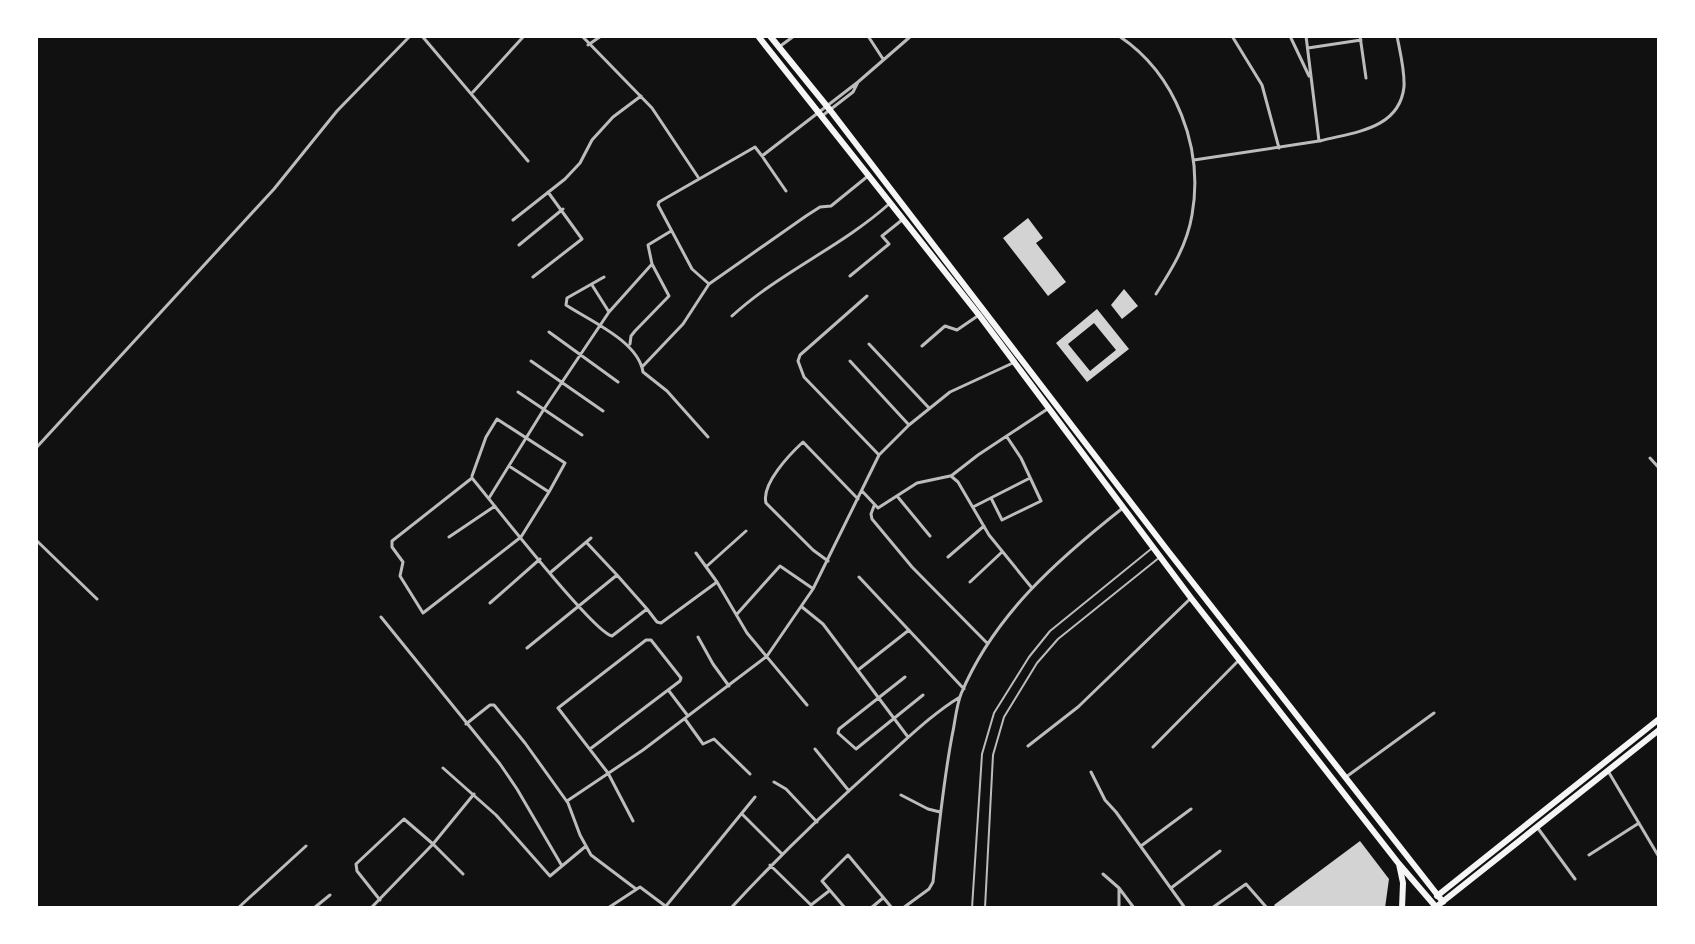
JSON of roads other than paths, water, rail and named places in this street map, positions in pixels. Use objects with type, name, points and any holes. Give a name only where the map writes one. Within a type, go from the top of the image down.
[{"type":"highway","points":[[758,36],[979,315],[1191,598],[1399,864],[1434,897],[1443,902],[1659,730]]},
{"type":"highway","points":[[770,36],[829,107],[1434,897]]},
{"type":"highway","points":[[1434,897],[1659,719]]},
{"type":"highway","points":[[1399,864],[1403,883],[1402,908]]},
{"type":"street","points":[[36,448],[274,189],[337,111],[410,36]]},
{"type":"street","points":[[422,36],[528,161]]},
{"type":"street","points":[[472,93],[524,36]]},
{"type":"street","points":[[582,36],[641,96],[699,179]]},
{"type":"street","points":[[588,45],[601,36]]},
{"type":"street","points":[[779,47],[794,36]]},
{"type":"street","points":[[868,36],[883,59]]},
{"type":"street","points":[[762,156],[821,114],[911,36]]},
{"type":"street","points":[[1119,36],[1138,49],[1172,92],[1194,160],[1192,215],[1180,253],[1156,294]]},
{"type":"street","points":[[1232,36],[1262,85],[1279,148]]},
{"type":"street","points":[[1290,36],[1310,80]]},
{"type":"street","points":[[1306,36],[1319,141]]},
{"type":"street","points":[[1194,160],[1319,141],[1387,120],[1396,109],[1404,84],[1397,36]]},
{"type":"street","points":[[1308,48],[1360,38],[1366,78]]},
{"type":"street","points":[[513,220],[577,167],[592,140],[613,117],[641,96]]},
{"type":"street","points":[[709,284],[692,269],[659,202],[755,147],[786,191]]},
{"type":"street","points":[[643,366],[683,324],[709,284],[798,221],[820,207],[831,206],[868,176]]},
{"type":"street","points":[[533,277],[582,239],[548,192]]},
{"type":"street","points":[[732,316],[752,298],[851,235],[889,204]]},
{"type":"street","points":[[519,245],[563,209]]},
{"type":"street","points":[[850,276],[889,244],[882,236],[902,220]]},
{"type":"street","points":[[671,231],[647,247],[652,264],[669,296],[635,331],[630,340],[631,346],[643,366],[643,372],[667,391],[708,437]]},
{"type":"street","points":[[489,498],[526,436],[609,312],[652,264]]},
{"type":"street","points":[[604,277],[565,302],[631,346]]},
{"type":"street","points":[[592,285],[609,312]]},
{"type":"street","points":[[867,296],[800,355],[798,361],[804,377],[879,455]]},
{"type":"street","points":[[922,346],[945,326],[957,330],[979,315]]},
{"type":"street","points":[[549,332],[618,382]]},
{"type":"street","points":[[869,344],[929,408]]},
{"type":"street","points":[[531,361],[603,411]]},
{"type":"street","points":[[850,361],[909,425]]},
{"type":"street","points":[[567,801],[686,718],[767,656],[813,589],[879,455],[909,425],[960,386],[1015,362]]},
{"type":"street","points":[[518,392],[582,435]]},
{"type":"street","points":[[862,491],[878,508],[923,481],[951,476],[1049,408]]},
{"type":"street","points":[[497,419],[565,463],[521,537],[437,604],[425,613],[421,612],[400,576],[403,562],[392,547],[392,541],[472,478],[484,442],[497,419]]},
{"type":"street","points":[[991,498],[1002,520],[1039,504],[1041,497],[1007,437]]},
{"type":"street","points":[[828,561],[766,503],[765,493],[775,475],[803,442],[858,499]]},
{"type":"street","points":[[1650,458],[1659,468]]},
{"type":"street","points":[[509,466],[549,492]]},
{"type":"street","points":[[951,476],[958,482],[1002,552],[1032,588]]},
{"type":"street","points":[[472,478],[599,629],[610,636],[647,609]]},
{"type":"street","points":[[973,508],[1030,478]]},
{"type":"street","points":[[897,496],[930,536]]},
{"type":"street","points":[[449,537],[495,506]]},
{"type":"street","points":[[874,506],[871,516],[882,531],[912,567],[987,643]]},
{"type":"street","points":[[903,908],[929,889],[933,882],[940,812],[960,697],[987,643],[1032,588],[1065,554],[1124,507]]},
{"type":"street","points":[[948,557],[984,526]]},
{"type":"street","points":[[707,566],[746,531]]},
{"type":"street","points":[[551,572],[591,538]]},
{"type":"street","points":[[36,540],[97,599]]},
{"type":"street","points":[[1154,547],[1161,541]]},
{"type":"street","points":[[586,542],[657,622],[661,623],[717,582]]},
{"type":"street","points":[[1160,557],[1168,551]]},
{"type":"street","points":[[970,582],[1002,552]]},
{"type":"street","points":[[696,553],[747,633],[807,705]]},
{"type":"street","points":[[490,603],[540,559]]},
{"type":"street","points":[[737,614],[780,566],[813,589]]},
{"type":"street","points":[[527,648],[617,575]]},
{"type":"street","points":[[859,577],[964,689]]},
{"type":"street","points":[[1028,746],[1078,707],[1191,598]]},
{"type":"street","points":[[802,607],[823,624],[909,738]]},
{"type":"street","points":[[381,617],[517,789],[562,866]]},
{"type":"street","points":[[858,670],[909,630]]},
{"type":"street","points":[[698,637],[729,686]]},
{"type":"street","points":[[590,749],[681,678],[651,640],[646,640],[558,707],[608,773],[633,821]]},
{"type":"street","points":[[1153,747],[1240,659]]},
{"type":"street","points":[[905,677],[839,729],[838,733],[856,749],[923,695]]},
{"type":"street","points":[[668,690],[701,743],[714,739],[750,774]]},
{"type":"street","points":[[731,908],[770,865],[849,791],[960,697]]},
{"type":"street","points":[[466,724],[494,705],[567,801],[586,846],[598,862],[636,889]]},
{"type":"street","points":[[1345,778],[1434,713]]},
{"type":"street","points":[[815,749],[849,791]]},
{"type":"street","points":[[443,768],[474,794],[548,875],[551,876],[586,846]]},
{"type":"street","points":[[1608,771],[1659,857]]},
{"type":"street","points":[[1091,772],[1105,800],[1185,908]]},
{"type":"street","points":[[774,782],[786,789],[817,822]]},
{"type":"street","points":[[371,908],[433,844],[474,794]]},
{"type":"street","points":[[901,795],[940,812]]},
{"type":"street","points":[[608,908],[640,887],[667,907],[755,797]]},
{"type":"street","points":[[1141,846],[1191,809]]},
{"type":"street","points":[[741,813],[782,854]]},
{"type":"street","points":[[380,900],[355,867],[404,819],[463,874]]},
{"type":"street","points":[[1589,855],[1639,823]]},
{"type":"street","points":[[1537,827],[1575,879]]},
{"type":"street","points":[[238,908],[306,846]]},
{"type":"street","points":[[1171,888],[1220,851]]},
{"type":"street","points":[[845,908],[822,881],[848,855],[892,908]]},
{"type":"street","points":[[770,865],[811,905],[830,890]]},
{"type":"street","points":[[1103,874],[1134,908]]},
{"type":"street","points":[[1212,908],[1246,884],[1267,908]]},
{"type":"street","points":[[1119,888],[1119,908]]},
{"type":"street","points":[[314,908],[330,895]]},
{"type":"street","points":[[871,908],[884,897]]},
{"type":"lane","points":[[972,908],[982,754],[994,713],[1029,657],[1050,631],[1154,547]]},
{"type":"lane","points":[[985,908],[993,755],[1004,717],[1037,663],[1058,639],[1160,557]]}]
